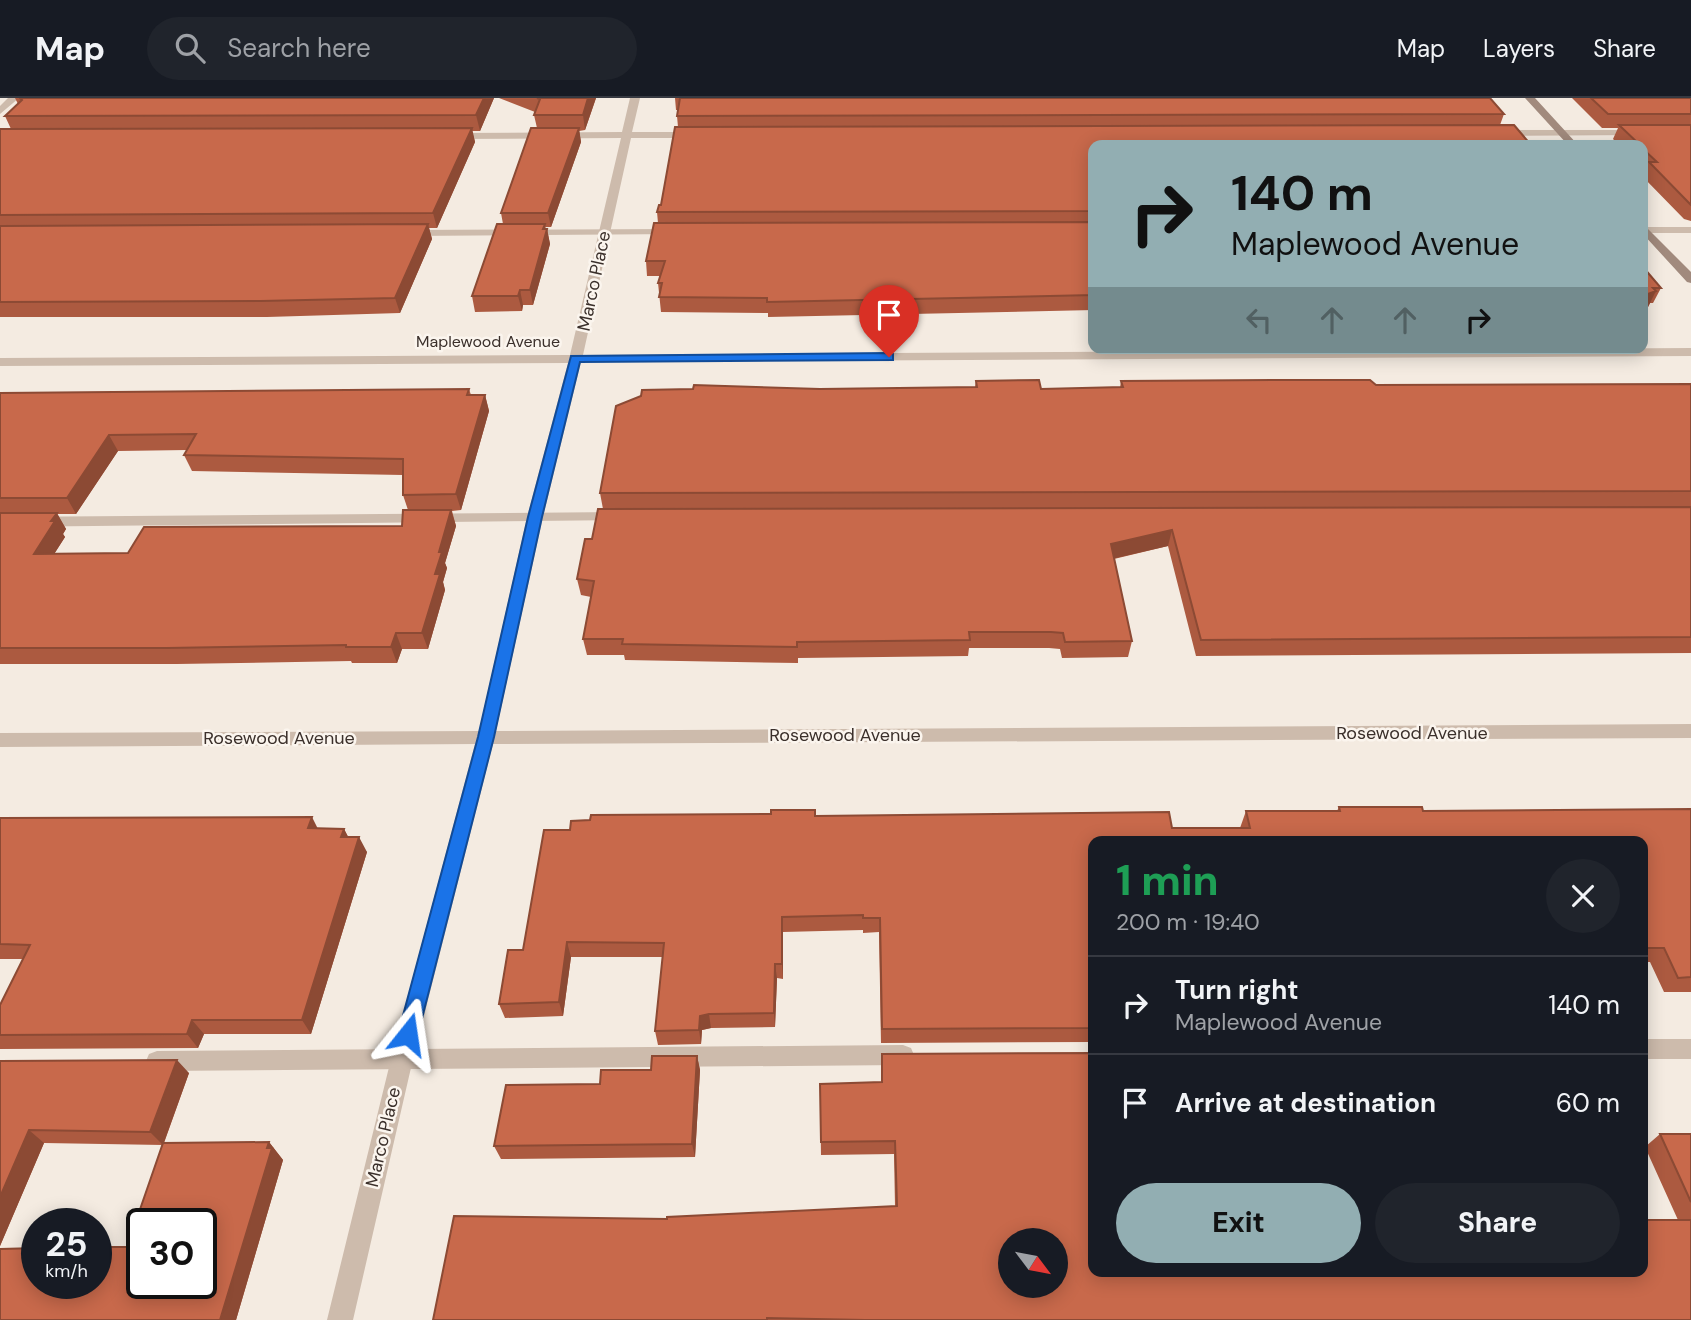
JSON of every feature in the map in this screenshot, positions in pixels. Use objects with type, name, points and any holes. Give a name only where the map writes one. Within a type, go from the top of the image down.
[{"type":"street","points":[[0,111],[14,98]]},
{"type":"street","name":"Marco Place","points":[[340,1320],[402,1059],[486,737],[535,517],[635,98]]},
{"type":"street","points":[[1530,98],[1568,140]]},
{"type":"street","points":[[1480,133],[1652,133]]},
{"type":"street","points":[[443,136],[711,135]]},
{"type":"street","points":[[1648,229],[1691,230]]},
{"type":"street","points":[[402,233],[685,232]]},
{"type":"street","points":[[1648,233],[1691,279]]},
{"type":"street","name":"Maplewood Avenue","points":[[1648,352],[1691,352]]},
{"type":"street","name":"Maplewood Avenue","points":[[0,362],[1319,354]]},
{"type":"street","points":[[0,522],[630,516]]},
{"type":"street","name":"Rosewood Avenue","points":[[0,740],[1691,732]]},
{"type":"street","points":[[1648,1049],[1691,1049]]},
{"type":"street","points":[[139,1061],[926,1055]]},
{"type":"building","points":[[20,98],[484,98],[476,115],[5,116],[22,100]]},
{"type":"building","points":[[537,98],[588,98],[583,115],[534,115],[540,99]]},
{"type":"building","points":[[680,98],[1490,98],[1504,114],[677,116]]},
{"type":"building","points":[[1591,98],[1691,98],[1691,114],[1608,114]]},
{"type":"building","points":[[1514,125],[1527,140],[1088,140],[1088,211],[657,212],[661,205],[675,127]]},
{"type":"building","points":[[1619,125],[1691,125],[1691,205],[1649,162],[1657,162],[1648,154],[1648,140],[1635,140]]},
{"type":"building","points":[[472,128],[433,213],[0,215],[0,129]]},
{"type":"building","points":[[531,128],[579,128],[548,213],[501,213]]},
{"type":"building","points":[[1088,222],[1088,295],[767,302],[767,298],[659,297],[662,283],[658,283],[665,261],[646,261],[654,223]]},
{"type":"building","points":[[428,224],[395,298],[0,302],[0,226]]},
{"type":"building","points":[[497,224],[545,224],[543,229],[547,229],[530,290],[520,290],[518,296],[472,296]]},
{"type":"building","points":[[1648,273],[1661,288],[1653,288],[1656,291],[1648,294]]},
{"type":"building","points":[[1039,380],[1041,389],[1123,387],[1121,381],[1370,380],[1376,385],[1691,384],[1691,491],[600,493],[616,406],[641,396],[642,390],[693,389],[694,385],[820,389],[977,387],[976,381]]},
{"type":"building","points":[[469,389],[467,395],[485,395],[456,494],[403,495],[403,459],[184,455],[196,434],[109,435],[67,498],[0,498],[0,393]]},
{"type":"building","points":[[1691,507],[1691,637],[1201,640],[1172,530],[1111,544],[1132,641],[1065,642],[1063,633],[969,632],[970,640],[797,642],[797,647],[622,644],[623,639],[583,639],[594,581],[577,579],[585,539],[592,539],[598,509]]},
{"type":"building","points":[[403,510],[451,510],[435,574],[440,574],[422,633],[396,633],[391,647],[346,645],[0,648],[0,513],[57,513],[51,521],[55,521],[34,554],[128,553],[144,527],[402,526]]},
{"type":"building","points":[[1339,807],[1422,807],[1423,811],[1691,809],[1691,977],[1678,978],[1664,948],[1648,948],[1648,836],[1088,836],[1088,1028],[882,1029],[880,918],[863,918],[863,915],[782,917],[782,964],[775,964],[774,1013],[709,1014],[700,1016],[699,1030],[655,1031],[664,943],[567,942],[559,1002],[499,1004],[508,950],[523,950],[544,830],[570,830],[571,821],[590,820],[591,815],[771,814],[771,810],[815,810],[815,816],[1169,812],[1172,828],[1250,828],[1246,811],[1340,811]]},
{"type":"building","points":[[312,817],[308,828],[344,829],[341,837],[359,837],[302,1020],[192,1020],[187,1034],[0,1035],[0,1005],[30,945],[0,944],[0,818]]},
{"type":"building","points":[[1088,1053],[1088,1277],[1648,1277],[1648,1220],[1691,1220],[1691,1320],[433,1320],[454,1216],[667,1219],[897,1206],[895,1141],[821,1142],[820,1084],[882,1082],[882,1054]]},
{"type":"building","points":[[652,1056],[697,1056],[692,1144],[494,1146],[506,1085],[600,1084],[601,1070],[651,1070]]},
{"type":"building","points":[[177,1060],[150,1132],[29,1130],[0,1197],[0,1061]]},
{"type":"building","points":[[1660,1134],[1691,1134],[1691,1202]]},
{"type":"building","points":[[269,1142],[267,1148],[272,1148],[220,1320],[0,1320],[0,1249],[21,1248],[21,1299],[112,1299],[112,1247],[126,1247],[126,1299],[217,1299],[217,1208],[140,1208],[163,1143]]},
{"type":"route","points":[[408,1034],[486,737],[535,517],[575,358],[889,357]]}]
